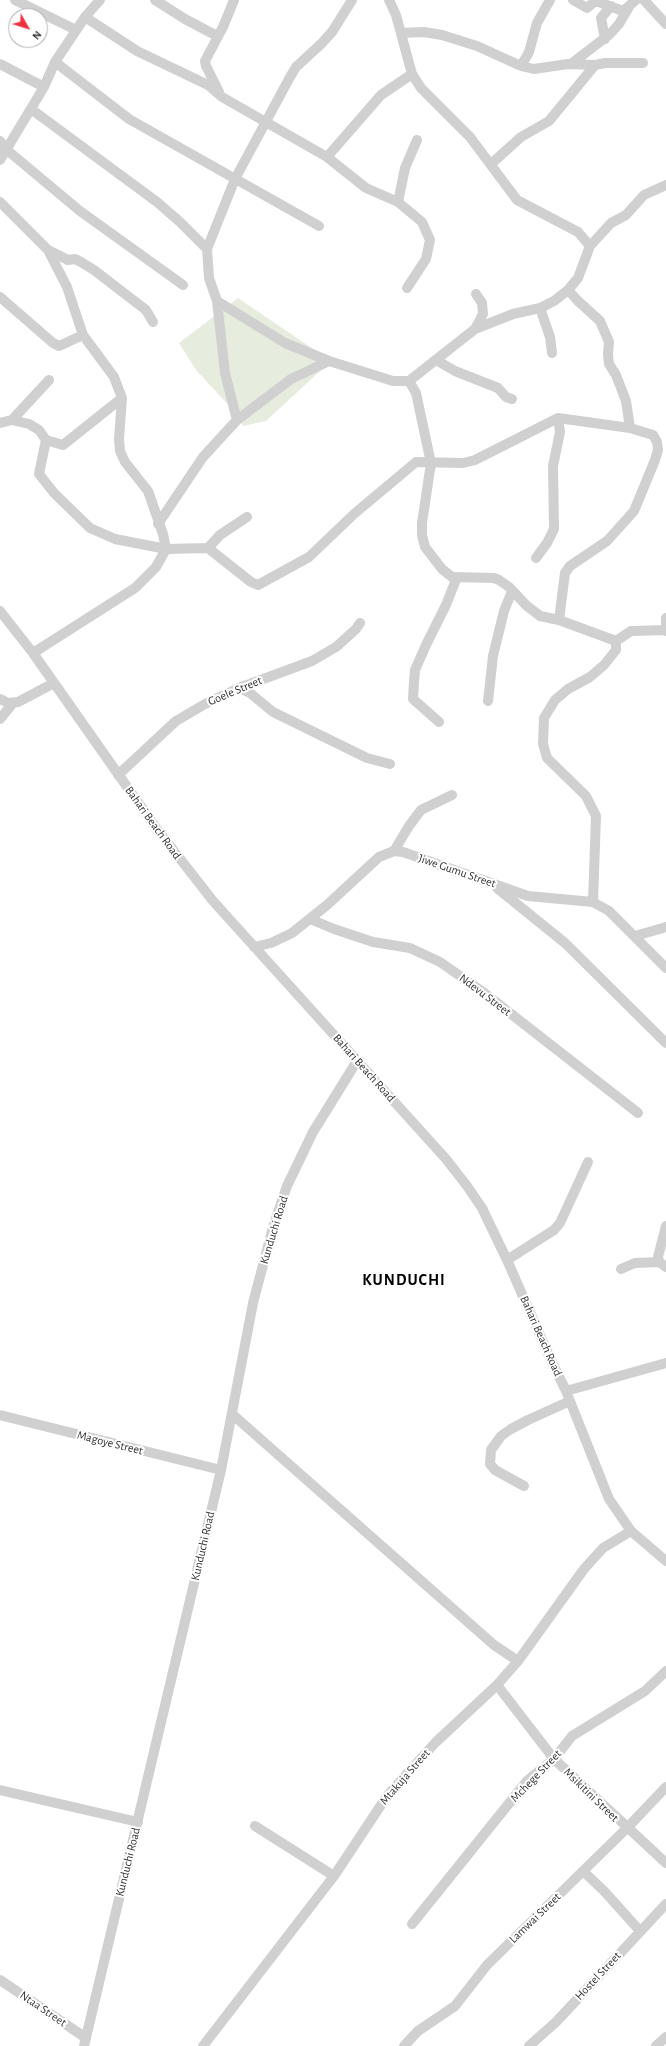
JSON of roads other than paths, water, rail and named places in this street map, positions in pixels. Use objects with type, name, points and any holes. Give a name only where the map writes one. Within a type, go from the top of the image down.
[{"type":"street","points":[[15,0],[76,30]]},
{"type":"street","points":[[0,160],[44,87],[55,62],[85,17],[100,0]]},
{"type":"street","points":[[156,0],[184,19],[217,36]]},
{"type":"street","points":[[222,97],[206,66],[206,60],[217,36],[224,27],[234,0]]},
{"type":"street","points":[[238,420],[225,374],[217,301],[209,278],[207,249],[235,179],[296,67],[332,32],[352,0]]},
{"type":"street","points":[[390,0],[396,15],[412,74],[421,88],[470,137],[517,200],[578,232],[590,246]]},
{"type":"street","points":[[521,66],[529,52],[537,23],[550,0]]},
{"type":"street","points":[[572,0],[587,8],[594,2],[623,10],[632,4]]},
{"type":"street","points":[[644,0],[666,24]]},
{"type":"street","points":[[571,64],[605,39],[619,24],[632,4]]},
{"type":"street","points":[[605,39],[601,18],[611,6]]},
{"type":"street","points":[[85,17],[137,51],[208,85],[222,97],[327,157],[366,188],[398,202],[422,222],[430,240],[426,259],[407,288]]},
{"type":"street","points":[[401,33],[424,32],[442,35],[477,46],[521,66],[534,68],[571,64],[595,66],[606,63],[643,63]]},
{"type":"street","points":[[55,62],[129,119],[319,226]]},
{"type":"street","points":[[0,64],[44,87]]},
{"type":"street","points":[[491,164],[521,137],[549,121],[595,66]]},
{"type":"street","points":[[327,157],[381,95],[412,74]]},
{"type":"street","points":[[31,109],[157,202],[207,249]]},
{"type":"street","points":[[398,202],[406,168],[416,140]]},
{"type":"street","points":[[0,141],[7,150],[80,211],[184,285]]},
{"type":"street","points":[[217,301],[285,343],[329,361],[393,381],[409,381],[475,329],[513,314],[540,308],[554,301],[568,290],[578,278],[590,246],[611,223],[626,214],[641,198],[664,189]]},
{"type":"street","points":[[0,202],[48,250],[67,287],[83,335],[114,377],[122,398],[119,439],[120,451],[126,462],[148,491],[158,524],[163,534],[166,549],[156,567],[135,588],[33,653]]},
{"type":"street","points":[[48,250],[68,260],[80,262],[94,270],[146,310],[153,322]]},
{"type":"street","points":[[568,290],[600,321],[609,342],[609,364],[616,375],[626,401],[630,428]]},
{"type":"street","points":[[475,329],[483,314],[482,304],[476,294]]},
{"type":"street","points":[[0,297],[53,343],[59,346],[83,335]]},
{"type":"street","points":[[540,308],[550,337],[552,353]]},
{"type":"street","points":[[436,360],[455,371],[498,388],[506,397],[512,399]]},
{"type":"street","points":[[158,524],[203,456],[238,420],[291,379],[329,361]]},
{"type":"street","points":[[12,420],[49,380]]},
{"type":"street","points":[[409,381],[418,400],[431,463],[422,523],[422,535],[425,547],[432,557],[447,574],[457,577],[494,578],[505,584],[526,605],[540,616],[559,620],[616,641]]},
{"type":"street","points":[[0,423],[12,420],[34,427],[39,430],[46,440],[63,445],[122,398]]},
{"type":"street","points":[[536,558],[547,543],[554,529],[553,466],[560,432],[558,418]]},
{"type":"street","points":[[46,440],[39,474],[54,494],[90,528],[115,540],[137,542],[166,549],[208,548],[251,582],[258,585],[309,557],[354,514],[416,462],[463,463],[475,460],[558,418],[630,428],[655,438],[658,450],[634,511],[606,541],[570,566],[565,573],[559,620]]},
{"type":"street","points":[[208,548],[220,535],[247,517]]},
{"type":"street","points":[[439,722],[413,699],[415,670],[446,605],[457,577]]},
{"type":"street","points":[[488,701],[493,656],[504,611],[512,590]]},
{"type":"street","name":"Bahari Beach Road","points":[[0,611],[33,653],[156,828],[208,895],[446,1159],[467,1186],[482,1208],[508,1260],[566,1391],[609,1499],[632,1531],[666,1561]]},
{"type":"street","points":[[616,641],[631,631],[666,630],[666,618]]},
{"type":"street","name":"Goele Street","points":[[118,775],[176,721],[205,704],[239,688],[312,661],[336,647],[356,629],[360,623]]},
{"type":"street","points":[[593,902],[596,816],[586,796],[547,758],[543,744],[544,718],[554,700],[568,689],[590,677],[604,665],[616,650],[616,641]]},
{"type":"street","points":[[0,718],[13,703],[54,683]]},
{"type":"street","points":[[239,688],[250,693],[273,712],[367,758],[390,764]]},
{"type":"street","points":[[1,701],[13,703]]},
{"type":"street","points":[[254,947],[271,943],[292,933],[310,919],[379,857],[394,851],[409,826],[421,810],[452,795]]},
{"type":"street","name":"Jiwe Gumu Street","points":[[394,851],[403,852],[528,896],[593,902],[609,911],[666,968]]},
{"type":"street","points":[[490,882],[565,942],[666,1044]]},
{"type":"street","name":"Ndevu Street","points":[[310,919],[373,942],[410,948],[440,962],[483,992],[638,1113]]},
{"type":"street","points":[[635,936],[666,927]]},
{"type":"street","name":"Kunduchi Road","points":[[85,2042],[221,1470],[253,1303],[273,1227],[287,1186],[313,1132],[357,1061]]},
{"type":"street","points":[[508,1260],[554,1230],[560,1223],[588,1162]]},
{"type":"street","points":[[662,1264],[658,1257],[666,1226]]},
{"type":"street","points":[[621,1269],[635,1263],[662,1264]]},
{"type":"street","points":[[566,1391],[666,1363]]},
{"type":"street","points":[[524,1486],[495,1470],[490,1464],[491,1450],[501,1436],[511,1429],[570,1401]]},
{"type":"street","points":[[232,1414],[494,1644],[518,1661]]},
{"type":"street","name":"Magoye Street","points":[[0,1415],[221,1470]]},
{"type":"street","name":"Mtakuja Street","points":[[203,2046],[334,1876],[387,1796],[436,1742],[497,1685],[518,1661],[584,1569],[603,1548],[632,1531]]},
{"type":"street","name":"Mchege Street","points":[[412,1924],[528,1781],[554,1759],[572,1736],[645,1691],[666,1671]]},
{"type":"street","name":"Msikitini Street","points":[[497,1685],[554,1759],[666,1863]]},
{"type":"street","name":"Lamwai Street","points":[[404,2046],[418,2031],[455,2006],[487,1965],[666,1788]]},
{"type":"street","points":[[0,1790],[138,1822]]},
{"type":"street","points":[[255,1826],[334,1876]]},
{"type":"street","points":[[583,1871],[604,1891],[640,1931]]},
{"type":"street","name":"Hostel Street","points":[[529,2046],[556,2022],[666,1904]]},
{"type":"street","name":"Ntaa Street","points":[[0,1980],[85,2042]]},
{"type":"street","points":[[656,2046],[666,2037]]},
{"type":"district","name":"KUNDUCHI","points":[[404,1280]]}]
